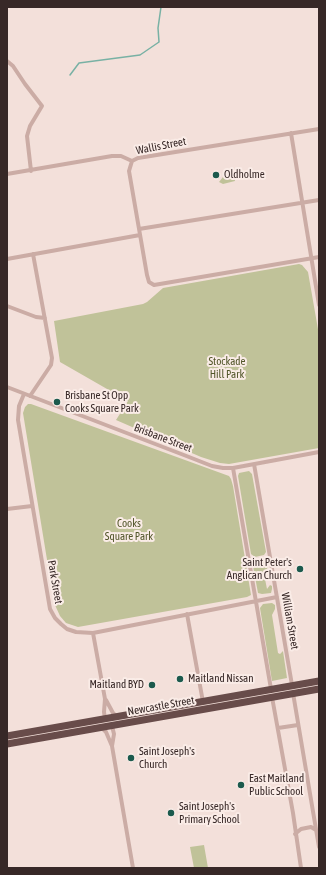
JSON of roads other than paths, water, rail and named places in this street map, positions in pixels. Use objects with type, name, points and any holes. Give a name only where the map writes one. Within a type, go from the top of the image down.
[{"type":"highway","name":"Newcastle Street","points":[[7,736],[319,681]]},
{"type":"highway","name":"Newcastle Street","points":[[7,744],[319,689]]},
{"type":"highway","points":[[105,719],[112,722],[124,721],[130,723]]},
{"type":"highway","points":[[88,722],[112,726]]},
{"type":"street","points":[[7,61],[13,66],[42,106],[30,126],[27,136],[32,171]]},
{"type":"street","name":"Wallis Street","points":[[7,174],[32,171],[112,156],[121,156],[132,161],[138,158],[319,129]]},
{"type":"street","points":[[291,133],[319,306]]},
{"type":"street","points":[[132,161],[130,171],[147,275],[150,282],[154,285],[319,256]]},
{"type":"street","points":[[139,228],[319,200]]},
{"type":"street","points":[[7,259],[140,235]]},
{"type":"street","points":[[30,396],[51,365],[52,358],[33,254]]},
{"type":"street","points":[[7,306],[36,317],[45,318]]},
{"type":"street","name":"Brisbane Street","points":[[7,387],[212,466],[234,468],[319,452]]},
{"type":"street","name":"Park Street","points":[[24,394],[19,406],[18,420],[50,609],[55,618],[67,629],[76,632],[93,633],[277,597]]},
{"type":"street","name":"William Street","points":[[254,464],[292,685]]},
{"type":"street","points":[[234,468],[271,689]]},
{"type":"street","points":[[7,509],[32,506]]},
{"type":"street","points":[[187,614],[203,702]]},
{"type":"street","points":[[93,633],[105,699],[105,719]]},
{"type":"street","points":[[293,693],[319,847]]},
{"type":"street","points":[[272,697],[293,813],[301,868]]},
{"type":"street","points":[[105,699],[113,713],[118,717]]},
{"type":"street","points":[[278,728],[298,725]]},
{"type":"street","points":[[112,726],[114,734],[112,746]]},
{"type":"street","points":[[102,728],[106,732],[112,746],[133,868]]},
{"type":"street","points":[[295,834],[301,829],[310,827],[316,830]]},
{"type":"waterway","points":[[70,75],[79,63],[140,55],[159,42],[158,28],[161,7]]},
{"type":"place","name":"Oldholme","points":[[216,175]]},
{"type":"place","name":"Brisbane St Opp Cooks Square Park","points":[[57,402]]},
{"type":"place","name":"Saint Peter's Anglican Church","points":[[300,569]]},
{"type":"place","name":"Maitland Nissan","points":[[180,679]]},
{"type":"place","name":"Maitland BYD","points":[[152,685]]},
{"type":"place","name":"Saint Joseph's Church","points":[[131,758]]},
{"type":"place","name":"East Maitland Public School","points":[[241,785]]},
{"type":"place","name":"Saint Joseph's Primary School","points":[[171,813]]},
{"type":"park label","name":"Stockade Hill Park","points":[[227,368]]},
{"type":"park label","name":"Cooks Square Park","points":[[129,530]]}]
